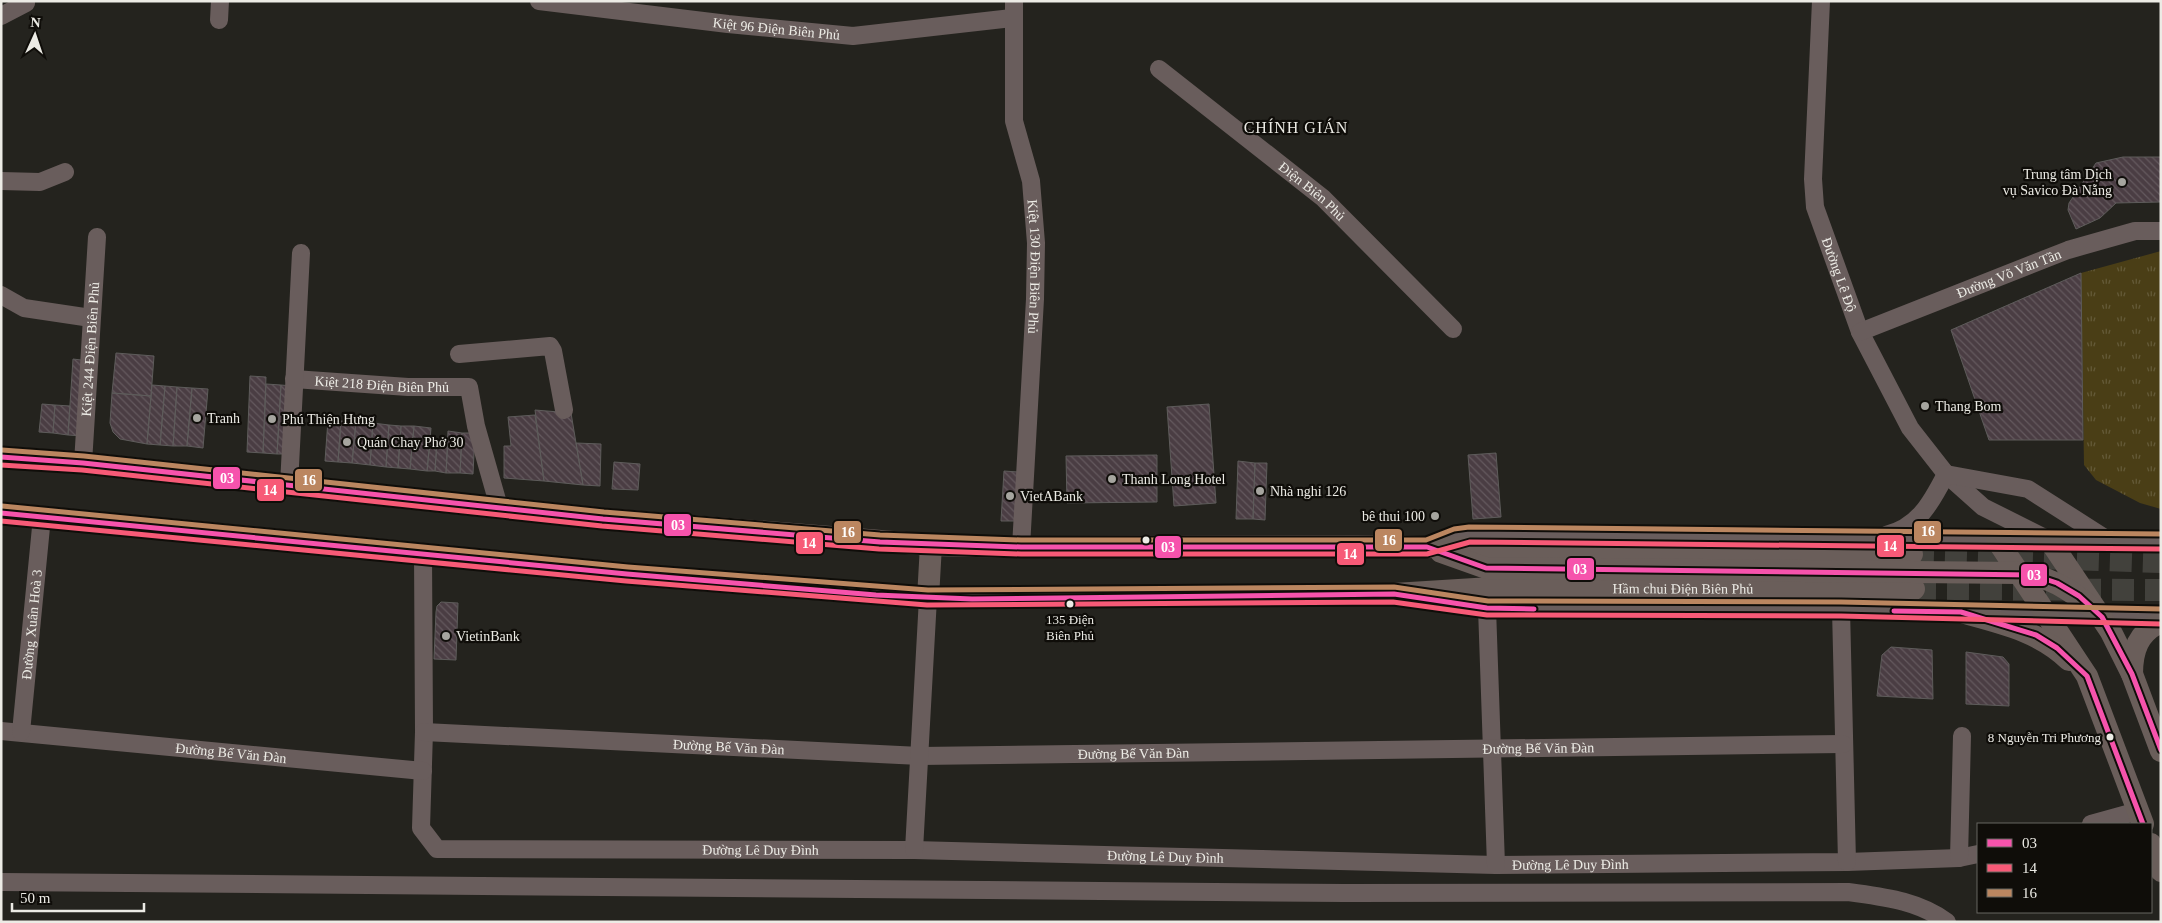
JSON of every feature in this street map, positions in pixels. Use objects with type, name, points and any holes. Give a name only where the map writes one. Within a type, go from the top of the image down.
[{"type":"main road","points":[[1,457],[83,463],[289,484],[665,525],[931,545],[1021,547],[1427,547],[1912,554]]},
{"type":"main road","name":"Hầm chui Điện Biên Phủ","points":[[1,513],[627,574],[928,598],[1394,594],[1491,588],[1914,589]]},
{"type":"main road","points":[[1997,540],[2087,676],[2141,818]]},
{"type":"main road","points":[[2050,541],[2102,617],[2132,674],[2161,751]]},
{"type":"main road","points":[[928,598],[931,545]]},
{"type":"main road","points":[[1427,547],[1486,568],[2033,575],[2057,583],[2079,596],[2102,617]]},
{"type":"main road","points":[[1961,612],[2036,635],[2057,648],[2087,676]]},
{"type":"main road","points":[[2132,674],[2132,658],[2136,644],[2146,631],[2161,622]]},
{"type":"main road","points":[[2152,847],[2161,871]]},
{"type":"street","points":[[1,16],[26,4],[25,1]]},
{"type":"street","points":[[219,20],[220,1]]},
{"type":"street","name":"Kiệt 96 Điện Biên Phủ","points":[[539,1],[728,24],[853,36],[1013,10]]},
{"type":"street","name":"Đường Lê Độ","points":[[1821,1],[1813,179],[1815,207],[1860,332],[1910,428],[1946,474],[1983,507],[2050,541]]},
{"type":"street","name":"Kiệt 130 Điện Biên Phủ","points":[[1013,10],[1014,121],[1031,181],[1036,243],[1034,317],[1021,547]]},
{"type":"street","name":"Điện Biên Phủ","points":[[1159,69],[1323,198],[1453,329]]},
{"type":"street","points":[[1,181],[40,182],[65,172]]},
{"type":"street","name":"Đường Võ Văn Tần","points":[[1860,332],[2068,250],[2135,231],[2161,231]]},
{"type":"street","name":"Kiệt 244 Điện Biên Phủ","points":[[83,463],[97,237]]},
{"type":"street","name":"Kiệt 218 Điện Biên Phủ","points":[[289,484],[301,253]]},
{"type":"street","points":[[1,295],[24,308],[91,318]]},
{"type":"street","points":[[459,354],[550,346],[553,351],[564,410]]},
{"type":"street","name":"Kiệt 218 Điện Biên Phủ","points":[[294,379],[408,387],[469,387],[476,426],[499,507]]},
{"type":"street","points":[[1870,538],[1892,534],[1908,526],[1932,502],[1946,474],[2028,489],[2111,542]]},
{"type":"street","name":"Đường Lê Độ","points":[[1983,507],[1997,540]]},
{"type":"street","name":"Đường Xuân Hoà 3","points":[[21,732],[42,517]]},
{"type":"street","points":[[1427,547],[1456,536],[1470,534],[2161,542]]},
{"type":"street","points":[[423,553],[423,771]]},
{"type":"street","points":[[1394,594],[1487,608],[1840,609],[2049,616],[2161,617]]},
{"type":"street","points":[[914,850],[928,598]]},
{"type":"street","points":[[1487,608],[1496,865]]},
{"type":"street","points":[[1840,609],[1847,862]]},
{"type":"street","name":"Đường Bế Văn Đàn","points":[[1,731],[423,771]]},
{"type":"street","name":"Đường Bế Văn Đàn","points":[[424,732],[920,756],[1843,744]]},
{"type":"street","points":[[1959,858],[1962,736]]},
{"type":"street","name":"Đường Lê Duy Đình","points":[[423,771],[420,828],[437,849],[914,850],[1496,865],[1847,862],[1959,858],[1977,854]]},
{"type":"street","points":[[2099,823],[2141,818]]},
{"type":"street","points":[[1,882],[1345,893],[1848,892],[1905,901],[1937,914],[1947,922]]},
{"type":"green space","points":[[2161,251],[2161,509],[2140,503],[2096,480],[2084,465],[2081,273]]},
{"type":"building","name":"Trung tâm Dịch vụ Savico Đà Nẵng","points":[[2123,157],[2161,157],[2161,202],[2116,203],[2100,218],[2076,229],[2068,210],[2069,203],[2096,163]]},
{"type":"building","points":[[2081,273],[2083,440],[1989,440],[1951,330]]},
{"type":"building","points":[[116,353],[154,356],[151,396],[112,393]]},
{"type":"building","points":[[73,359],[89,361],[83,436],[68,435]]},
{"type":"building","points":[[250,376],[266,377],[263,453],[247,452]]},
{"type":"building","name":"Phú Thiện Hưng","points":[[266,384],[281,385],[277,454],[263,453]]},
{"type":"building","points":[[152,385],[165,386],[160,445],[147,444]]},
{"type":"building","points":[[281,385],[292,386],[287,454],[277,454]]},
{"type":"building","points":[[165,386],[177,387],[173,446],[160,445]]},
{"type":"building","points":[[177,387],[192,388],[187,446],[173,446]]},
{"type":"building","name":"Tranh","points":[[192,388],[208,389],[203,448],[187,446]]},
{"type":"building","points":[[112,393],[151,396],[147,444],[120,439],[113,432],[110,423]]},
{"type":"building","points":[[42,404],[55,405],[53,433],[39,432]]},
{"type":"building","points":[[1209,404],[1216,503],[1174,506],[1167,407]]},
{"type":"building","points":[[55,405],[70,406],[68,435],[53,433]]},
{"type":"building","points":[[535,410],[571,413],[583,485],[544,481]]},
{"type":"building","points":[[535,415],[544,481],[504,478],[504,446],[511,446],[508,417]]},
{"type":"building","points":[[328,420],[341,421],[338,462],[325,461]]},
{"type":"building","name":"Quán Chay Phở 30","points":[[341,421],[356,422],[352,463],[338,462]]},
{"type":"building","points":[[356,422],[373,423],[370,465],[352,463]]},
{"type":"building","points":[[373,423],[389,425],[386,467],[370,465]]},
{"type":"building","points":[[389,425],[401,426],[398,468],[386,467]]},
{"type":"building","points":[[401,426],[414,426],[410,469],[398,468]]},
{"type":"building","points":[[414,426],[431,428],[427,471],[410,469]]},
{"type":"building","points":[[448,431],[462,433],[460,473],[446,473]]},
{"type":"building","points":[[462,433],[475,433],[473,474],[460,473]]},
{"type":"building","points":[[437,440],[448,441],[446,473],[435,471]]},
{"type":"building","points":[[430,443],[437,443],[435,471],[427,471]]},
{"type":"building","points":[[576,443],[601,444],[600,486],[583,485]]},
{"type":"building","points":[[1496,453],[1501,517],[1473,519],[1468,455]]},
{"type":"building","name":"Thanh Long Hotel","points":[[1157,455],[1157,502],[1067,503],[1066,456]]},
{"type":"building","points":[[1238,461],[1255,463],[1253,519],[1236,519]]},
{"type":"building","points":[[614,462],[640,464],[638,490],[612,489]]},
{"type":"building","name":"Nhà nghỉ 126","points":[[1255,463],[1267,463],[1265,520],[1253,519]]},
{"type":"building","name":"VietABank","points":[[1004,471],[1018,472],[1016,521],[1001,521]]},
{"type":"building","name":"VietinBank","points":[[441,602],[458,603],[456,660],[434,659],[436,612],[437,606]]},
{"type":"building","points":[[1891,647],[1932,650],[1933,699],[1877,696],[1882,655]]},
{"type":"building","points":[[1966,652],[2003,657],[2009,664],[2009,706],[1966,704]]},
{"type":"tunnel","points":[[1912,554],[2161,562]]},
{"type":"tunnel","points":[[1914,589],[2161,590]]},
{"type":"transit line","name":"16","points":[[2,450],[84,456],[604,512],[880,535],[1021,540],[1426,540],[1454,529],[1469,527],[2161,534]]},
{"type":"transit line","name":"03","points":[[1,457],[83,463],[603,519],[880,542],[1021,547],[1427,547],[1486,568],[2033,575],[2057,583],[2079,596],[2102,617],[2132,674],[2161,750]]},
{"type":"transit line","name":"14","points":[[1,465],[82,470],[602,526],[879,549],[1021,554],[1427,554],[1470,542],[2161,549]]},
{"type":"transit line","name":"16","points":[[2,506],[628,567],[928,590],[1394,587],[1488,601],[1841,602],[2161,609]]},
{"type":"transit line","name":"03","points":[[1,513],[627,574],[876,595],[972,599],[1394,594],[1487,608],[1534,609]]},
{"type":"transit line","name":"14","points":[[1,521],[626,581],[927,605],[1393,602],[1487,615],[1841,616],[2161,624]]},
{"type":"transit line","name":"03","points":[[1894,611],[1961,612],[2036,635],[2057,648],[2087,676],[2143,823]]},
{"type":"place","name":"Trung tâm Dịch vụ Savico Đà Nẵng","points":[[2122,182]]},
{"type":"place","name":"Thang Bom","points":[[1925,406]]},
{"type":"place","name":"Tranh","points":[[197,418]]},
{"type":"place","name":"Phú Thiện Hưng","points":[[272,419]]},
{"type":"place","name":"Quán Chay Phở 30","points":[[347,442]]},
{"type":"place","name":"Thanh Long Hotel","points":[[1112,479]]},
{"type":"place","name":"Nhà nghỉ 126","points":[[1260,491]]},
{"type":"place","name":"VietABank","points":[[1010,496]]},
{"type":"place","name":"bê thui 100","points":[[1435,516]]},
{"type":"place","name":"135 Điện Biên Phủ","points":[[1070,604]]},
{"type":"place","name":"VietinBank","points":[[446,636]]},
{"type":"place","name":"8 Nguyễn Tri Phương","points":[[2110,737]]},
{"type":"district","name":"CHÍNH GIÁN","points":[[1296,127]]}]
